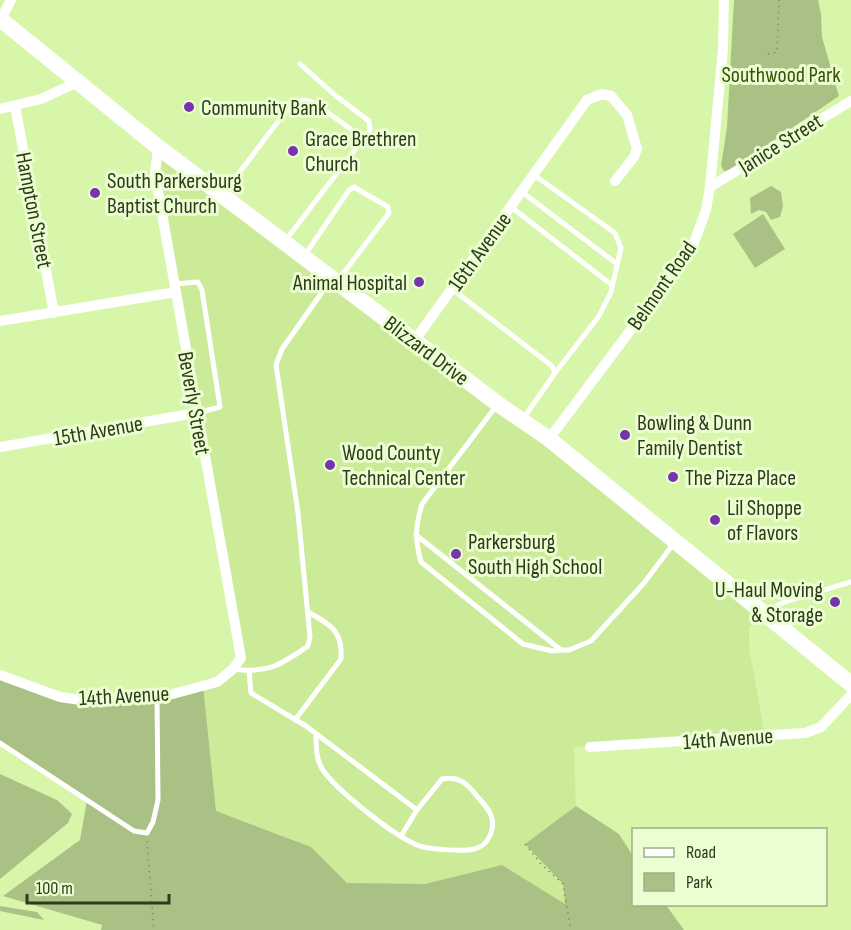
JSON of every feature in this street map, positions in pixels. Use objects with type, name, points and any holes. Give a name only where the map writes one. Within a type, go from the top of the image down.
[{"type":"main road","name":"Blizzard Drive","points":[[0,19],[158,147],[498,404],[549,439],[851,684]]},
{"type":"street","points":[[0,19],[11,0]]},
{"type":"street","name":"Belmont Road","points":[[549,439],[692,248],[706,210],[710,187],[723,50],[724,0]]},
{"type":"street","points":[[0,109],[41,99],[78,82]]},
{"type":"street","name":"16th Avenue","points":[[415,340],[587,100],[602,94],[611,96],[627,115],[637,149],[634,158],[615,181]]},
{"type":"street","name":"Janice Street","points":[[710,187],[851,101]]},
{"type":"street","name":"Hampton Street","points":[[15,106],[54,313]]},
{"type":"street","name":"Beverly Street","points":[[158,147],[155,174],[241,658]]},
{"type":"street","points":[[0,321],[54,313],[175,288]]},
{"type":"street","name":"15th Avenue","points":[[0,447],[196,413]]},
{"type":"street","name":"14th Avenue","points":[[0,675],[60,697],[87,701],[169,695],[217,682],[233,669],[241,658]]},
{"type":"street","name":"14th Avenue","points":[[590,747],[805,733],[821,727],[851,695]]},
{"type":"lane","points":[[284,242],[370,130],[369,121],[300,64]]},
{"type":"lane","points":[[222,195],[286,111],[302,100],[313,102],[363,138]]},
{"type":"lane","points":[[522,421],[599,316],[612,285],[621,248],[615,233],[534,175]]},
{"type":"lane","points":[[233,669],[249,671],[279,665],[308,646],[310,637],[298,513],[276,365],[282,349],[389,213],[388,207],[354,187],[349,190],[304,257]]},
{"type":"lane","points":[[522,192],[617,264]]},
{"type":"lane","points":[[511,207],[612,285]]},
{"type":"lane","points":[[175,288],[198,282],[201,284],[220,404],[218,409],[196,413]]},
{"type":"lane","points":[[452,288],[552,366],[555,373]]},
{"type":"lane","points":[[498,404],[422,504],[415,542],[421,562],[523,644],[552,651],[569,650],[591,641],[644,583],[675,541]]},
{"type":"lane","points":[[416,535],[561,650]]},
{"type":"lane","points":[[765,613],[784,602],[851,582]]},
{"type":"lane","points":[[294,720],[341,659],[339,636],[329,625],[308,612]]},
{"type":"lane","points":[[249,671],[251,693],[316,734],[417,810]]},
{"type":"lane","points":[[0,743],[134,831],[147,833],[153,822],[158,800],[157,696]]},
{"type":"lane","points":[[316,734],[316,756],[324,772],[352,799],[401,836],[423,847],[475,849],[488,841],[493,828],[490,814],[468,784],[453,777],[442,779],[417,810],[401,836]]},
{"type":"path","points":[[768,54],[777,52],[779,0]]},
{"type":"path","points":[[147,833],[154,930]]},
{"type":"path","points":[[525,844],[541,864],[563,885],[571,930]]},
{"type":"shaded area","name":"Parkersburg South High School","points":[[158,147],[764,613],[749,627],[749,647],[765,736],[574,747],[576,806],[525,844],[563,884],[565,905],[228,930],[203,685],[241,658],[155,174]]},
{"type":"green space","name":"Southwood Park","points":[[734,0],[818,0],[822,37],[839,96],[730,170],[724,171],[721,166],[727,127]]},
{"type":"green space","points":[[771,186],[781,192],[783,206],[780,217],[771,220],[766,212],[759,210],[751,214],[750,198]]},
{"type":"green space","points":[[763,214],[785,249],[755,268],[733,234]]},
{"type":"green space","points":[[0,675],[87,701],[203,685],[216,811],[311,847],[347,883],[425,884],[502,865],[565,904],[563,884],[525,844],[576,806],[619,834],[632,854],[632,906],[667,906],[684,930],[101,930],[102,925],[3,896],[80,840],[87,800],[0,743]]},
{"type":"green space","points":[[0,774],[57,800],[72,814],[68,823],[0,879]]},
{"type":"green space","points":[[0,906],[37,912],[44,920],[0,911]]},
{"type":"place","name":"Community Bank","points":[[189,107]]},
{"type":"place","name":"Grace Brethren Church","points":[[293,151]]},
{"type":"place","name":"South Parkersburg Baptist Church","points":[[95,193]]},
{"type":"place","name":"Animal Hospital","points":[[419,282]]},
{"type":"place","name":"Bowling & Dunn Family Dentist","points":[[625,435]]},
{"type":"place","name":"Wood County Technical Center","points":[[330,465]]},
{"type":"place","name":"The Pizza Place","points":[[673,477]]},
{"type":"place","name":"Lil Shoppe of Flavors","points":[[715,520]]},
{"type":"place","name":"Parkersburg South High School","points":[[456,554]]},
{"type":"place","name":"U-Haul Moving & Storage","points":[[835,602]]}]
